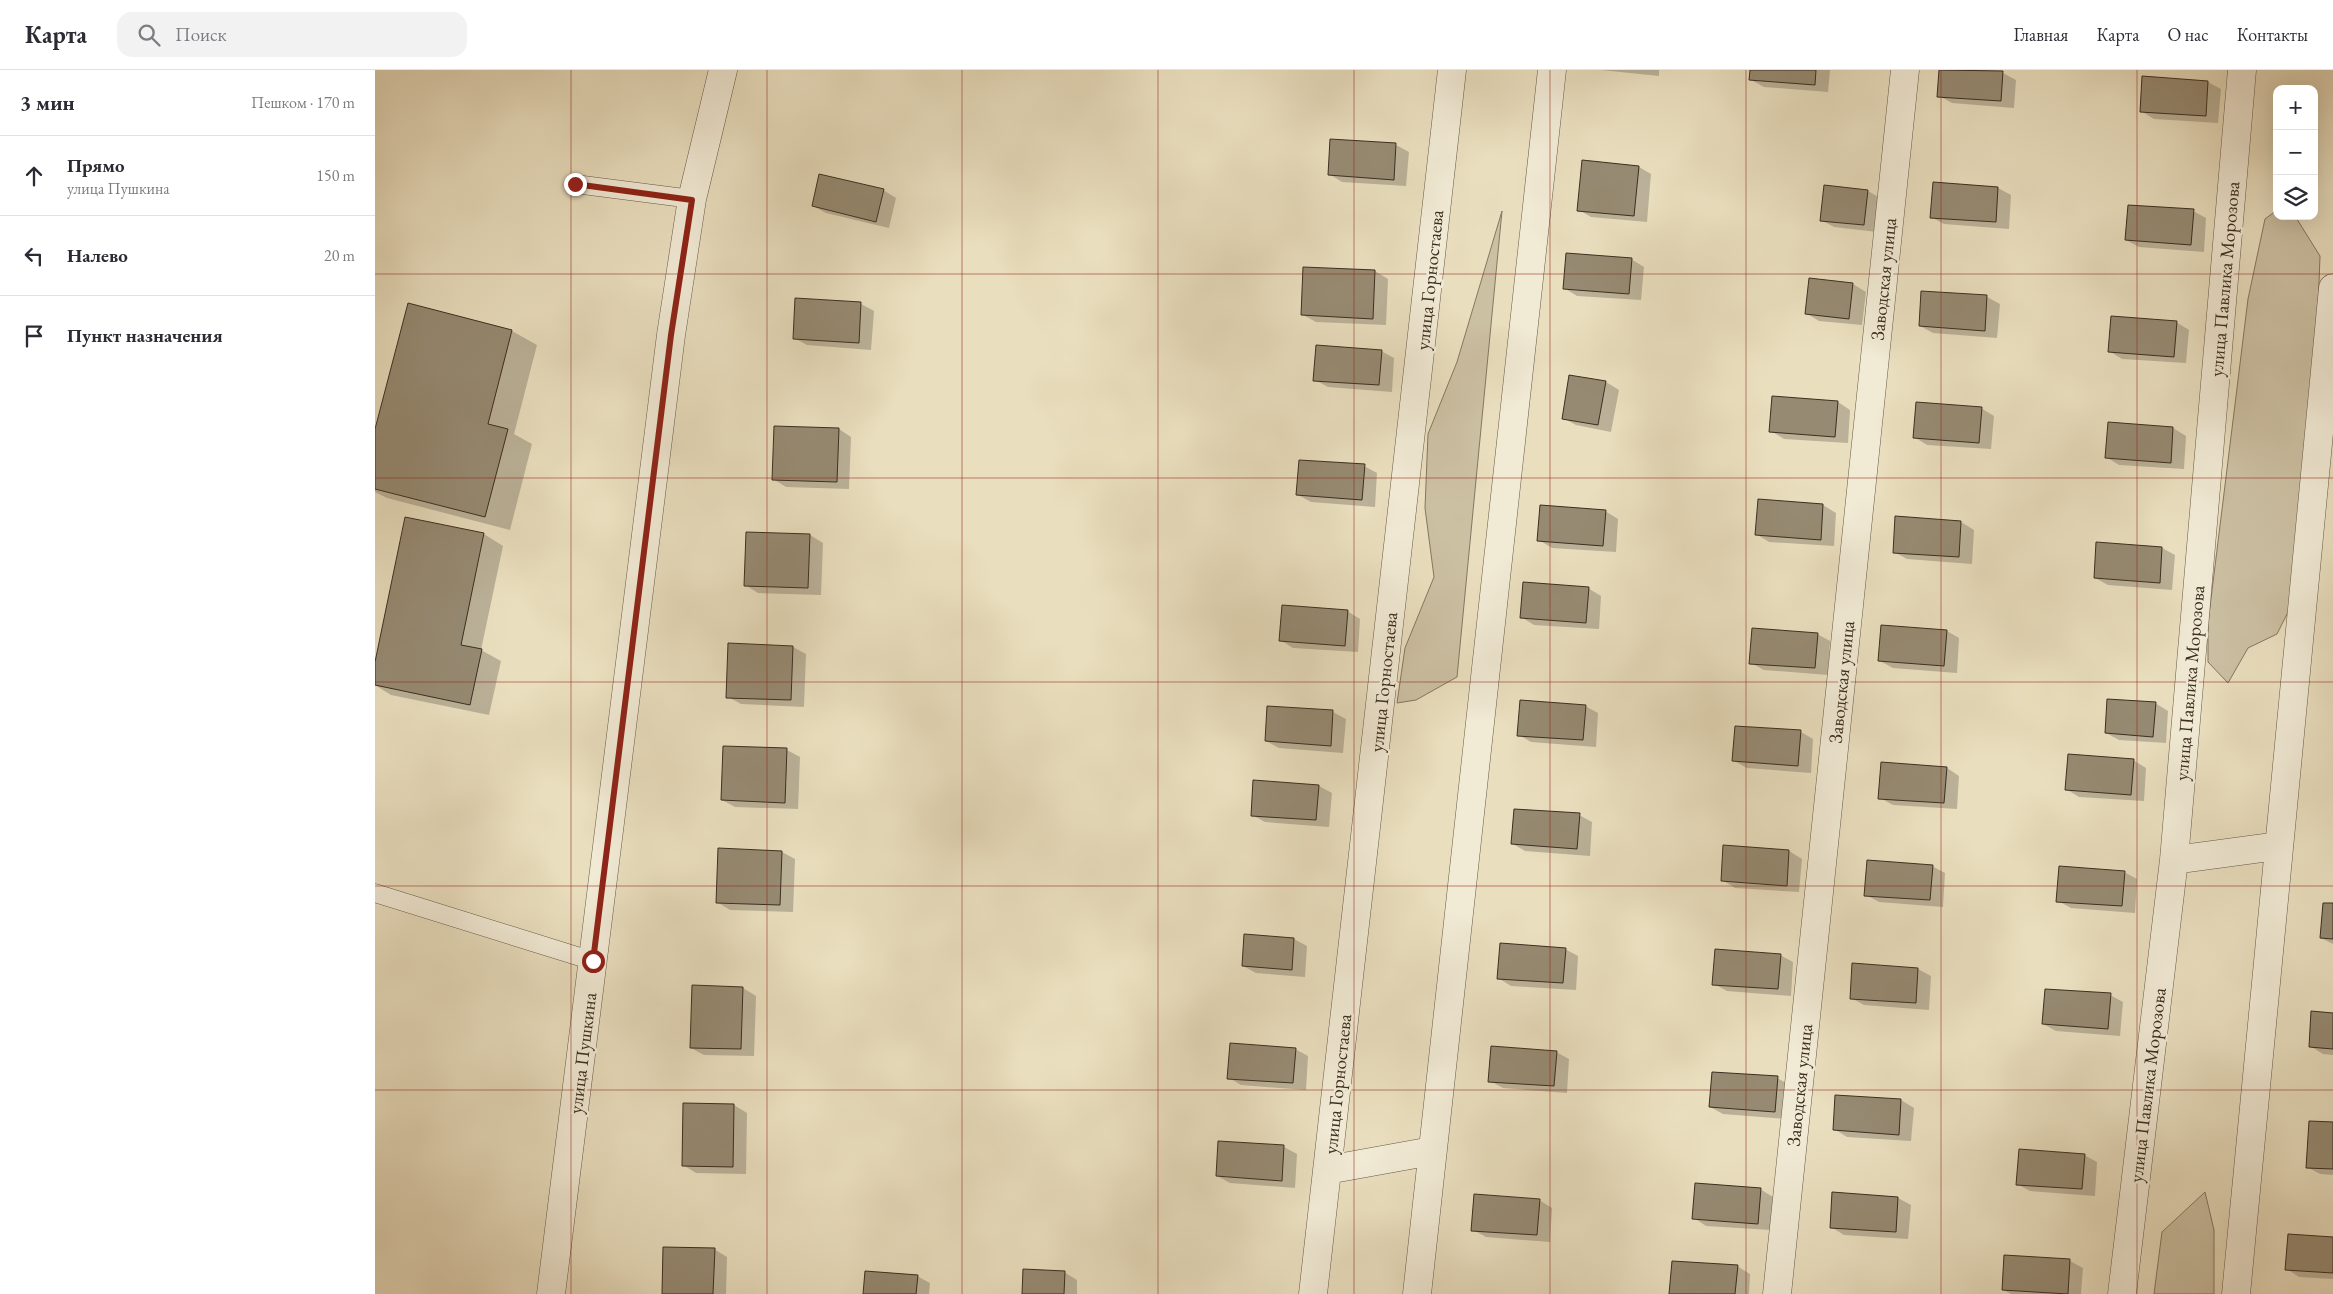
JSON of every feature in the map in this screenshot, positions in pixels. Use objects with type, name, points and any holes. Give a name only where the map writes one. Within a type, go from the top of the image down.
[{"type":"street","name":"улица Пушкина","points":[[551,1294],[671,335],[692,200],[723,70]]},
{"type":"street","name":"улица Горностаева","points":[[1313,1294],[1453,70]]},
{"type":"street","points":[[1417,1294],[1552,70]]},
{"type":"street","name":"Заводская улица","points":[[1777,1294],[1905,70]]},
{"type":"street","name":"улица Павлика Морозова","points":[[2122,1294],[2174,860],[2242,70]]},
{"type":"street","points":[[2236,1294],[2333,288]]},
{"type":"street","points":[[2174,860],[2278,846]]},
{"type":"street","points":[[1327,1170],[1432,1151]]},
{"type":"lane","points":[[575,184],[692,200]]},
{"type":"lane","points":[[375,893],[593,961]]},
{"type":"shaded area","points":[[1502,211],[1457,677],[1416,700],[1397,703],[1405,648],[1434,577],[1425,508],[1428,434],[1457,362]]},
{"type":"shaded area","points":[[2273,213],[2273,220],[2298,220],[2320,256],[2317,336],[2294,600],[2277,634],[2248,648],[2228,683],[2208,662],[2208,623],[2248,299],[2265,219]]},
{"type":"shaded area","points":[[2205,1192],[2214,1230],[2214,1294],[2154,1294],[2162,1232]]},
{"type":"building","points":[[1750,70],[1816,70],[1815,85],[1749,80]]},
{"type":"building","points":[[1939,70],[2003,71],[2001,101],[1937,97]]},
{"type":"building","points":[[2142,76],[2208,81],[2206,116],[2140,112]]},
{"type":"building","points":[[1330,139],[1396,143],[1394,180],[1328,175]]},
{"type":"building","points":[[1582,160],[1639,166],[1634,216],[1577,211]]},
{"type":"building","points":[[819,174],[884,189],[876,222],[812,206]]},
{"type":"building","points":[[1933,182],[1998,187],[1996,222],[1930,218]]},
{"type":"building","points":[[1824,185],[1868,190],[1864,225],[1820,221]]},
{"type":"building","points":[[2128,205],[2194,209],[2191,245],[2125,240]]},
{"type":"building","points":[[1566,253],[1632,258],[1629,294],[1563,289]]},
{"type":"building","points":[[1303,267],[1375,270],[1373,319],[1301,315]]},
{"type":"building","points":[[1809,278],[1853,283],[1849,319],[1805,314]]},
{"type":"building","points":[[1921,291],[1987,295],[1985,331],[1919,326]]},
{"type":"building","points":[[795,298],[861,302],[859,343],[793,339]]},
{"type":"building","points":[[408,303],[512,330],[488,424],[508,429],[485,517],[375,489],[375,429]]},
{"type":"building","points":[[2111,316],[2177,321],[2174,357],[2108,352]]},
{"type":"building","points":[[1316,345],[1382,350],[1379,385],[1313,381]]},
{"type":"building","points":[[1569,375],[1606,381],[1598,425],[1562,419]]},
{"type":"building","points":[[1772,396],[1838,401],[1835,437],[1769,432]]},
{"type":"building","points":[[1916,402],[1982,407],[1979,443],[1913,438]]},
{"type":"building","points":[[2108,422],[2173,427],[2171,463],[2105,458]]},
{"type":"building","points":[[774,426],[839,428],[837,482],[772,480]]},
{"type":"building","points":[[1299,460],[1365,464],[1362,500],[1296,495]]},
{"type":"building","points":[[1758,499],[1823,504],[1821,540],[1755,535]]},
{"type":"building","points":[[1540,505],[1606,510],[1603,546],[1537,541]]},
{"type":"building","points":[[1895,516],[1961,521],[1959,557],[1893,553]]},
{"type":"building","points":[[405,517],[484,533],[461,645],[482,649],[470,705],[375,685],[375,662]]},
{"type":"building","points":[[746,532],[810,534],[808,588],[744,586]]},
{"type":"building","points":[[2096,542],[2162,547],[2160,583],[2094,578]]},
{"type":"building","points":[[1523,582],[1589,587],[1586,623],[1520,618]]},
{"type":"building","points":[[1282,605],[1348,610],[1345,646],[1279,641]]},
{"type":"building","points":[[1881,625],[1947,630],[1944,666],[1878,661]]},
{"type":"building","points":[[1752,628],[1818,633],[1815,668],[1749,664]]},
{"type":"building","points":[[728,643],[793,646],[791,700],[726,698]]},
{"type":"building","points":[[2107,699],[2156,702],[2153,737],[2105,733]]},
{"type":"building","points":[[1520,700],[1586,705],[1583,740],[1517,736]]},
{"type":"building","points":[[1267,706],[1333,710],[1331,746],[1265,741]]},
{"type":"building","points":[[1735,726],[1801,730],[1798,766],[1732,761]]},
{"type":"building","points":[[723,746],[787,748],[785,803],[721,800]]},
{"type":"building","points":[[2068,754],[2134,759],[2131,795],[2065,790]]},
{"type":"building","points":[[1881,762],[1947,767],[1944,803],[1878,799]]},
{"type":"building","points":[[1253,780],[1319,785],[1316,820],[1251,816]]},
{"type":"building","points":[[1514,809],[1580,813],[1577,849],[1511,844]]},
{"type":"building","points":[[1723,845],[1789,850],[1787,886],[1721,881]]},
{"type":"building","points":[[718,848],[782,851],[780,905],[716,903]]},
{"type":"building","points":[[1867,860],[1933,865],[1930,900],[1864,896]]},
{"type":"building","points":[[2059,866],[2125,871],[2122,906],[2056,902]]},
{"type":"building","points":[[2323,903],[2333,903],[2333,939],[2320,938]]},
{"type":"building","points":[[1244,934],[1294,938],[1292,970],[1242,966]]},
{"type":"building","points":[[1500,943],[1566,948],[1563,983],[1497,979]]},
{"type":"building","points":[[1715,949],[1781,954],[1778,989],[1712,985]]},
{"type":"building","points":[[1852,963],[1918,968],[1916,1003],[1850,999]]},
{"type":"building","points":[[692,985],[743,987],[741,1049],[690,1048]]},
{"type":"building","points":[[2045,989],[2111,993],[2108,1029],[2042,1024]]},
{"type":"building","points":[[2311,1011],[2333,1013],[2333,1049],[2309,1047]]},
{"type":"building","points":[[1230,1043],[1296,1048],[1293,1083],[1227,1079]]},
{"type":"building","points":[[1491,1046],[1557,1051],[1554,1086],[1488,1082]]},
{"type":"building","points":[[1712,1072],[1778,1076],[1775,1112],[1709,1107]]},
{"type":"building","points":[[1835,1095],[1901,1099],[1899,1135],[1833,1130]]},
{"type":"building","points":[[683,1103],[734,1104],[733,1167],[682,1166]]},
{"type":"building","points":[[2309,1121],[2333,1122],[2333,1169],[2306,1168]]},
{"type":"building","points":[[1218,1141],[1284,1145],[1282,1181],[1216,1176]]},
{"type":"building","points":[[2019,1149],[2085,1154],[2082,1189],[2016,1185]]},
{"type":"building","points":[[1695,1183],[1761,1188],[1758,1224],[1692,1219]]},
{"type":"building","points":[[1832,1192],[1898,1197],[1896,1232],[1830,1228]]},
{"type":"building","points":[[1474,1194],[1540,1199],[1537,1235],[1471,1231]]},
{"type":"building","points":[[2288,1234],[2333,1237],[2333,1273],[2285,1270]]},
{"type":"building","points":[[663,1247],[715,1248],[713,1294],[662,1294]]},
{"type":"building","points":[[2004,1255],[2070,1259],[2068,1294],[2002,1290]]},
{"type":"building","points":[[1672,1261],[1738,1265],[1735,1294],[1669,1294]]},
{"type":"building","points":[[1023,1269],[1065,1271],[1064,1294],[1022,1294]]},
{"type":"building","points":[[865,1271],[918,1275],[916,1294],[863,1294]]},
{"type":"route","points":[[575,184],[692,200],[671,335],[593,961]]}]
